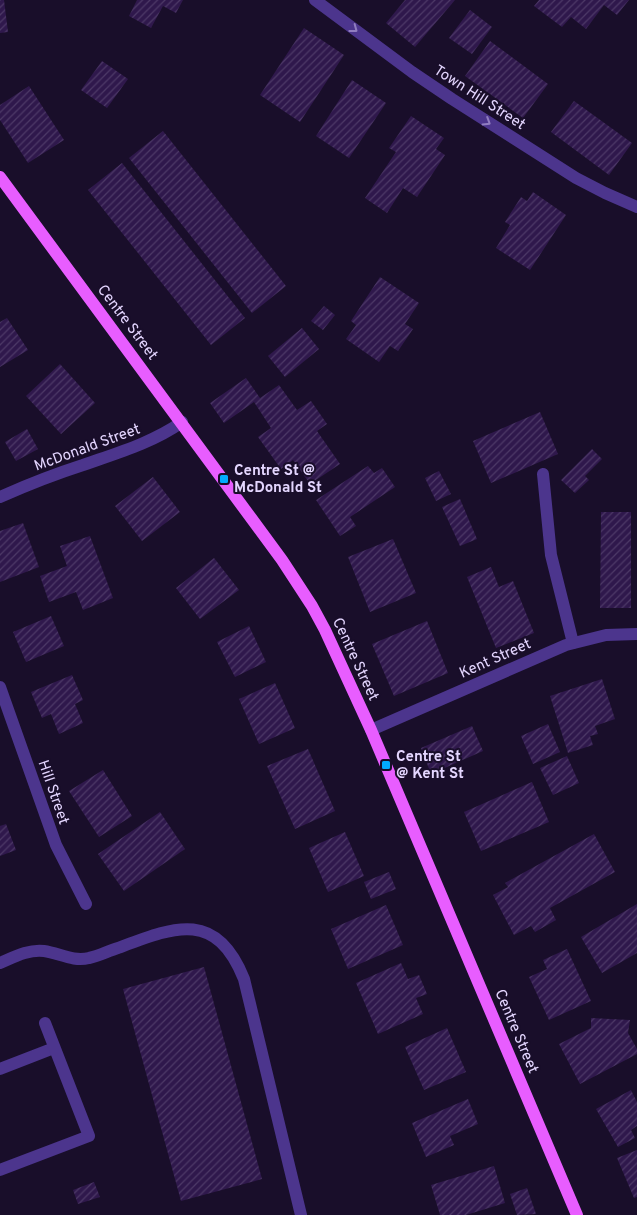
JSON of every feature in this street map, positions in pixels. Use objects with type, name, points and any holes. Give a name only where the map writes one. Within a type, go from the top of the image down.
[{"type":"main road","name":"Centre Street","points":[[1,180],[182,422],[282,560],[312,606],[371,730],[577,1215]]},
{"type":"street","name":"Town Hill Street","points":[[315,0],[412,72],[452,99],[576,178],[637,207]]},
{"type":"street","name":"McDonald Street","points":[[0,497],[62,472],[139,446],[169,431],[182,422]]},
{"type":"street","points":[[543,474],[550,555],[573,642]]},
{"type":"street","name":"Kent Street","points":[[371,730],[573,642],[606,635],[637,634]]},
{"type":"street","name":"Hill Street","points":[[0,687],[56,845],[86,904]]},
{"type":"street","points":[[0,963],[25,953],[42,951],[72,958],[90,958],[153,935],[177,929],[199,930],[221,942],[230,951],[244,979],[301,1215]]},
{"type":"street","points":[[0,1170],[89,1136],[45,1023]]},
{"type":"street","points":[[0,1069],[54,1048]]},
{"type":"building","points":[[0,0],[4,0],[8,32],[0,33]]},
{"type":"building","points":[[137,0],[183,0],[176,13],[163,6],[151,28],[129,16]]},
{"type":"building","points":[[405,0],[455,0],[415,47],[386,23]]},
{"type":"building","points":[[539,0],[629,0],[617,15],[604,5],[586,29],[571,17],[562,27],[534,6]]},
{"type":"building","points":[[470,10],[492,27],[472,54],[449,38]]},
{"type":"building","points":[[304,28],[344,55],[300,122],[260,95]]},
{"type":"building","points":[[490,41],[548,84],[523,118],[465,76]]},
{"type":"building","points":[[102,61],[128,79],[107,108],[81,90]]},
{"type":"building","points":[[352,80],[386,103],[349,158],[316,136]]},
{"type":"building","points":[[29,86],[64,140],[28,163],[0,120],[0,105]]},
{"type":"building","points":[[574,101],[632,143],[609,175],[551,132]]},
{"type":"building","points":[[411,116],[444,138],[436,149],[445,155],[417,197],[403,188],[387,213],[365,198],[396,152],[389,148]]},
{"type":"building","points":[[163,131],[286,286],[252,313],[129,158]]},
{"type":"building","points":[[122,163],[245,318],[211,345],[88,190]]},
{"type":"building","points":[[533,192],[566,215],[530,270],[496,248],[510,225],[505,222],[521,197],[527,201]]},
{"type":"building","points":[[380,277],[419,303],[405,324],[413,329],[398,351],[390,346],[379,362],[346,339],[356,325],[351,321]]},
{"type":"building","points":[[324,306],[335,315],[323,330],[311,321]]},
{"type":"building","points":[[7,318],[28,350],[0,367],[0,322]]},
{"type":"building","points":[[302,328],[319,349],[285,377],[268,356]]},
{"type":"building","points":[[60,364],[95,403],[61,434],[26,396]]},
{"type":"building","points":[[246,378],[260,398],[279,385],[297,410],[311,401],[327,424],[317,431],[340,464],[310,484],[293,460],[281,469],[258,437],[271,428],[254,402],[224,423],[210,403]]},
{"type":"building","points":[[540,412],[558,454],[491,483],[473,441]]},
{"type":"building","points":[[27,429],[38,449],[16,461],[5,442]]},
{"type":"building","points":[[592,449],[602,459],[585,476],[589,480],[575,493],[561,480]]},
{"type":"building","points":[[368,466],[374,473],[382,468],[395,487],[350,517],[356,526],[340,536],[316,500]]},
{"type":"building","points":[[439,471],[451,494],[436,501],[425,478]]},
{"type":"building","points":[[153,477],[180,512],[142,541],[115,506]]},
{"type":"building","points":[[460,499],[477,539],[460,546],[442,507]]},
{"type":"building","points":[[601,512],[631,512],[631,608],[600,608]]},
{"type":"building","points":[[23,523],[39,567],[0,582],[0,531]]},
{"type":"building","points":[[90,536],[113,598],[83,610],[76,592],[49,602],[40,576],[67,566],[60,546]]},
{"type":"building","points":[[393,539],[416,593],[370,612],[348,557]]},
{"type":"building","points":[[214,558],[239,590],[200,619],[176,588]]},
{"type":"building","points":[[491,567],[499,587],[513,581],[534,633],[496,648],[467,577]]},
{"type":"building","points":[[51,616],[64,646],[26,662],[13,632]]},
{"type":"building","points":[[427,621],[448,673],[394,696],[372,644]]},
{"type":"building","points":[[249,626],[266,662],[235,677],[217,642]]},
{"type":"building","points":[[72,675],[83,700],[75,704],[83,723],[59,734],[51,714],[42,718],[31,692]]},
{"type":"building","points":[[602,679],[615,719],[595,726],[598,734],[590,736],[593,745],[568,753],[550,696]]},
{"type":"building","points":[[275,683],[295,728],[259,744],[239,699]]},
{"type":"building","points":[[548,724],[560,752],[533,764],[521,736]]},
{"type":"building","points":[[472,726],[483,751],[431,774],[421,748]]},
{"type":"building","points":[[308,749],[335,811],[295,829],[267,766]]},
{"type":"building","points":[[567,756],[579,783],[553,795],[540,768]]},
{"type":"building","points":[[103,770],[132,816],[99,837],[69,791]]},
{"type":"building","points":[[532,782],[549,822],[481,851],[464,812]]},
{"type":"building","points":[[160,812],[185,849],[124,891],[98,854]]},
{"type":"building","points":[[6,824],[16,850],[0,856],[0,826]]},
{"type":"building","points":[[345,832],[364,876],[328,892],[309,848]]},
{"type":"building","points":[[594,834],[615,872],[550,908],[556,920],[535,932],[531,926],[514,935],[493,895],[508,887],[505,883]]},
{"type":"building","points":[[389,872],[396,889],[371,899],[364,882]]},
{"type":"building","points":[[637,904],[637,953],[602,973],[581,937]]},
{"type":"building","points":[[386,905],[403,945],[348,969],[331,929]]},
{"type":"building","points":[[567,949],[591,1001],[549,1020],[529,977],[547,969],[543,960]]},
{"type":"building","points":[[401,963],[408,979],[419,975],[427,994],[416,998],[423,1014],[378,1034],[356,983]]},
{"type":"building","points":[[204,967],[262,1179],[181,1201],[123,989]]},
{"type":"building","points":[[591,1018],[630,1020],[628,1033],[637,1049],[637,1054],[580,1084],[559,1044],[591,1028]]},
{"type":"building","points":[[447,1028],[466,1072],[424,1090],[405,1047]]},
{"type":"building","points":[[631,1090],[637,1102],[637,1126],[631,1130],[635,1138],[618,1147],[596,1109]]},
{"type":"building","points":[[468,1099],[478,1124],[450,1136],[454,1145],[426,1157],[412,1123]]},
{"type":"building","points":[[637,1150],[637,1197],[634,1198],[617,1158]]},
{"type":"building","points":[[494,1166],[505,1203],[466,1215],[440,1215],[431,1185]]},
{"type":"building","points":[[94,1182],[100,1197],[78,1204],[73,1190]]},
{"type":"building","points":[[527,1188],[536,1214],[517,1215],[510,1194]]},
{"type":"place","name":"Centre St @ McDonald St","points":[[224,479]]},
{"type":"place","name":"Centre St @ Kent St","points":[[386,765]]}]
